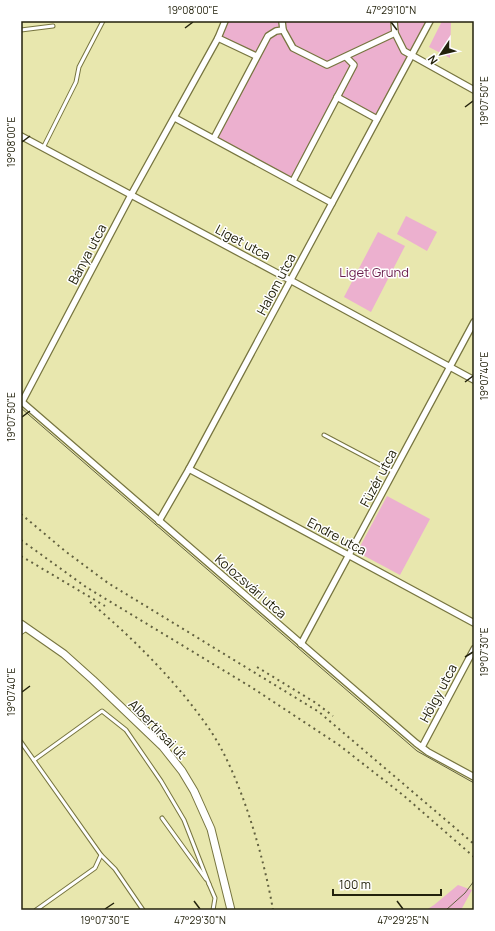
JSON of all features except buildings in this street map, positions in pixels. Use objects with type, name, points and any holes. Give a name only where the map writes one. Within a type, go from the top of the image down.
[{"type":"street","name":"Bánya utca","points":[[21,401],[131,195],[218,38],[225,21]]},
{"type":"street","points":[[282,21],[283,30],[293,48],[324,64],[330,64],[395,33]]},
{"type":"street","points":[[394,21],[395,33],[400,44],[411,56],[474,90]]},
{"type":"street","name":"Halom utca","points":[[159,521],[189,469],[430,21]]},
{"type":"street","points":[[214,138],[256,56],[268,36],[276,31],[283,30]]},
{"type":"street","points":[[218,38],[256,56]]},
{"type":"street","points":[[292,181],[354,65],[346,57]]},
{"type":"street","points":[[337,97],[377,119]]},
{"type":"street","points":[[175,118],[332,203]]},
{"type":"street","name":"Liget utca","points":[[21,136],[474,380]]},
{"type":"street","name":"Füzér utca","points":[[301,644],[474,322]]},
{"type":"street","name":"Kolozsvári utca","points":[[21,401],[422,747],[474,777]]},
{"type":"street","name":"Endre utca","points":[[189,469],[474,623]]},
{"type":"street","name":"Albertirsai út","points":[[23,628],[64,654],[93,680],[163,747],[182,771],[194,790],[210,829],[231,910]]},
{"type":"street","name":"Hölgy utca","points":[[422,747],[474,649]]},
{"type":"lane","points":[[43,148],[76,82],[79,67],[103,21]]},
{"type":"lane","points":[[21,30],[24,31],[53,26]]},
{"type":"lane","points":[[324,435],[394,472]]},
{"type":"lane","points":[[34,760],[102,711],[126,730],[161,780],[184,820],[215,898],[213,910]]},
{"type":"lane","points":[[21,742],[101,855],[115,869],[143,910]]},
{"type":"lane","points":[[162,818],[209,884]]},
{"type":"lane","points":[[36,910],[95,868],[101,855]]},
{"type":"green space","points":[[225,21],[430,21],[377,119],[337,97],[293,181],[214,138],[256,56],[218,38]]},
{"type":"green space","points":[[442,21],[451,21],[450,58],[429,47]]},
{"type":"green space","points":[[406,216],[437,232],[427,251],[397,234]]},
{"type":"green space","name":"Liget Grund","points":[[378,232],[405,246],[371,312],[344,297]]},
{"type":"green space","points":[[387,496],[430,519],[400,575],[357,552]]},
{"type":"green space","points":[[458,885],[472,890],[461,910],[426,910],[434,905]]},
{"type":"tram line","points":[[21,408],[417,751],[474,783]]},
{"type":"tram line","points":[[446,910],[465,893],[474,881]]},
{"type":"railway","points":[[21,514],[65,551],[108,583],[319,712],[474,844]]},
{"type":"railway","points":[[21,540],[86,587],[251,687],[339,745],[403,795],[474,857]]},
{"type":"railway","points":[[21,556],[105,606]]},
{"type":"railway","points":[[90,602],[138,646],[169,678],[197,712],[221,748],[241,792],[257,841],[273,910]]},
{"type":"railway","points":[[257,667],[316,703],[333,716]]}]
